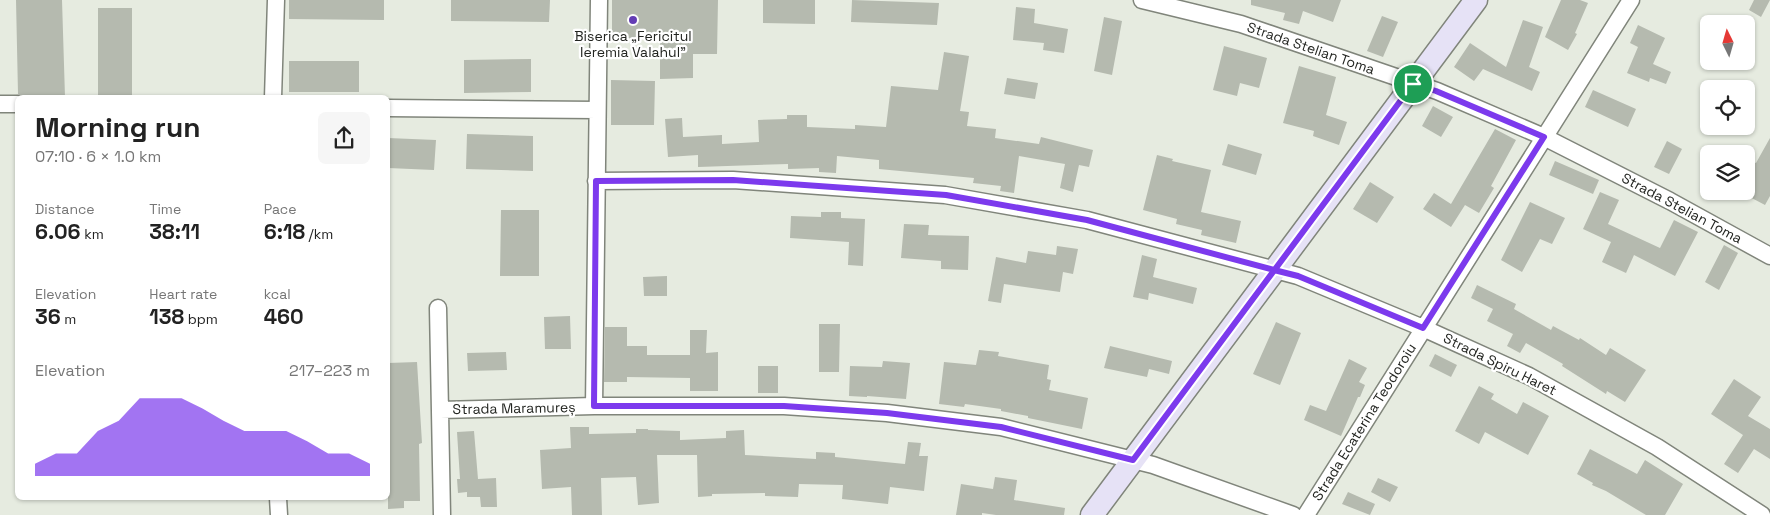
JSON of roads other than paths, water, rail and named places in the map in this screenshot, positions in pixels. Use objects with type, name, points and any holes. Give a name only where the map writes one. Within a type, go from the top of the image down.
[{"type":"main road","points":[[1092,515],[1476,0]]},
{"type":"street","points":[[274,95],[276,0]]},
{"type":"street","points":[[594,406],[599,0]]},
{"type":"street","name":"Strada Stelian Toma","points":[[1142,0],[1240,24],[1436,91],[1544,137],[1670,201],[1770,256]]},
{"type":"street","name":"Strada Ecaterina Teodoroiu","points":[[1306,515],[1630,0]]},
{"type":"street","points":[[0,104],[15,104]]},
{"type":"street","points":[[390,108],[597,110]]},
{"type":"street","name":"Strada Spiru Haret","points":[[596,181],[733,180],[946,195],[1087,220],[1298,276],[1423,328],[1529,376],[1657,447],[1762,515]]},
{"type":"street","points":[[438,308],[442,515]]},
{"type":"street","name":"Strada Maramureș","points":[[440,410],[594,406],[784,406],[887,413],[1001,427],[1153,465],[1293,515]]},
{"type":"street","points":[[278,500],[279,515]]},
{"type":"place","name":"Biserica „Fericitul Ieremia Valahul”","points":[[633,20]]}]
